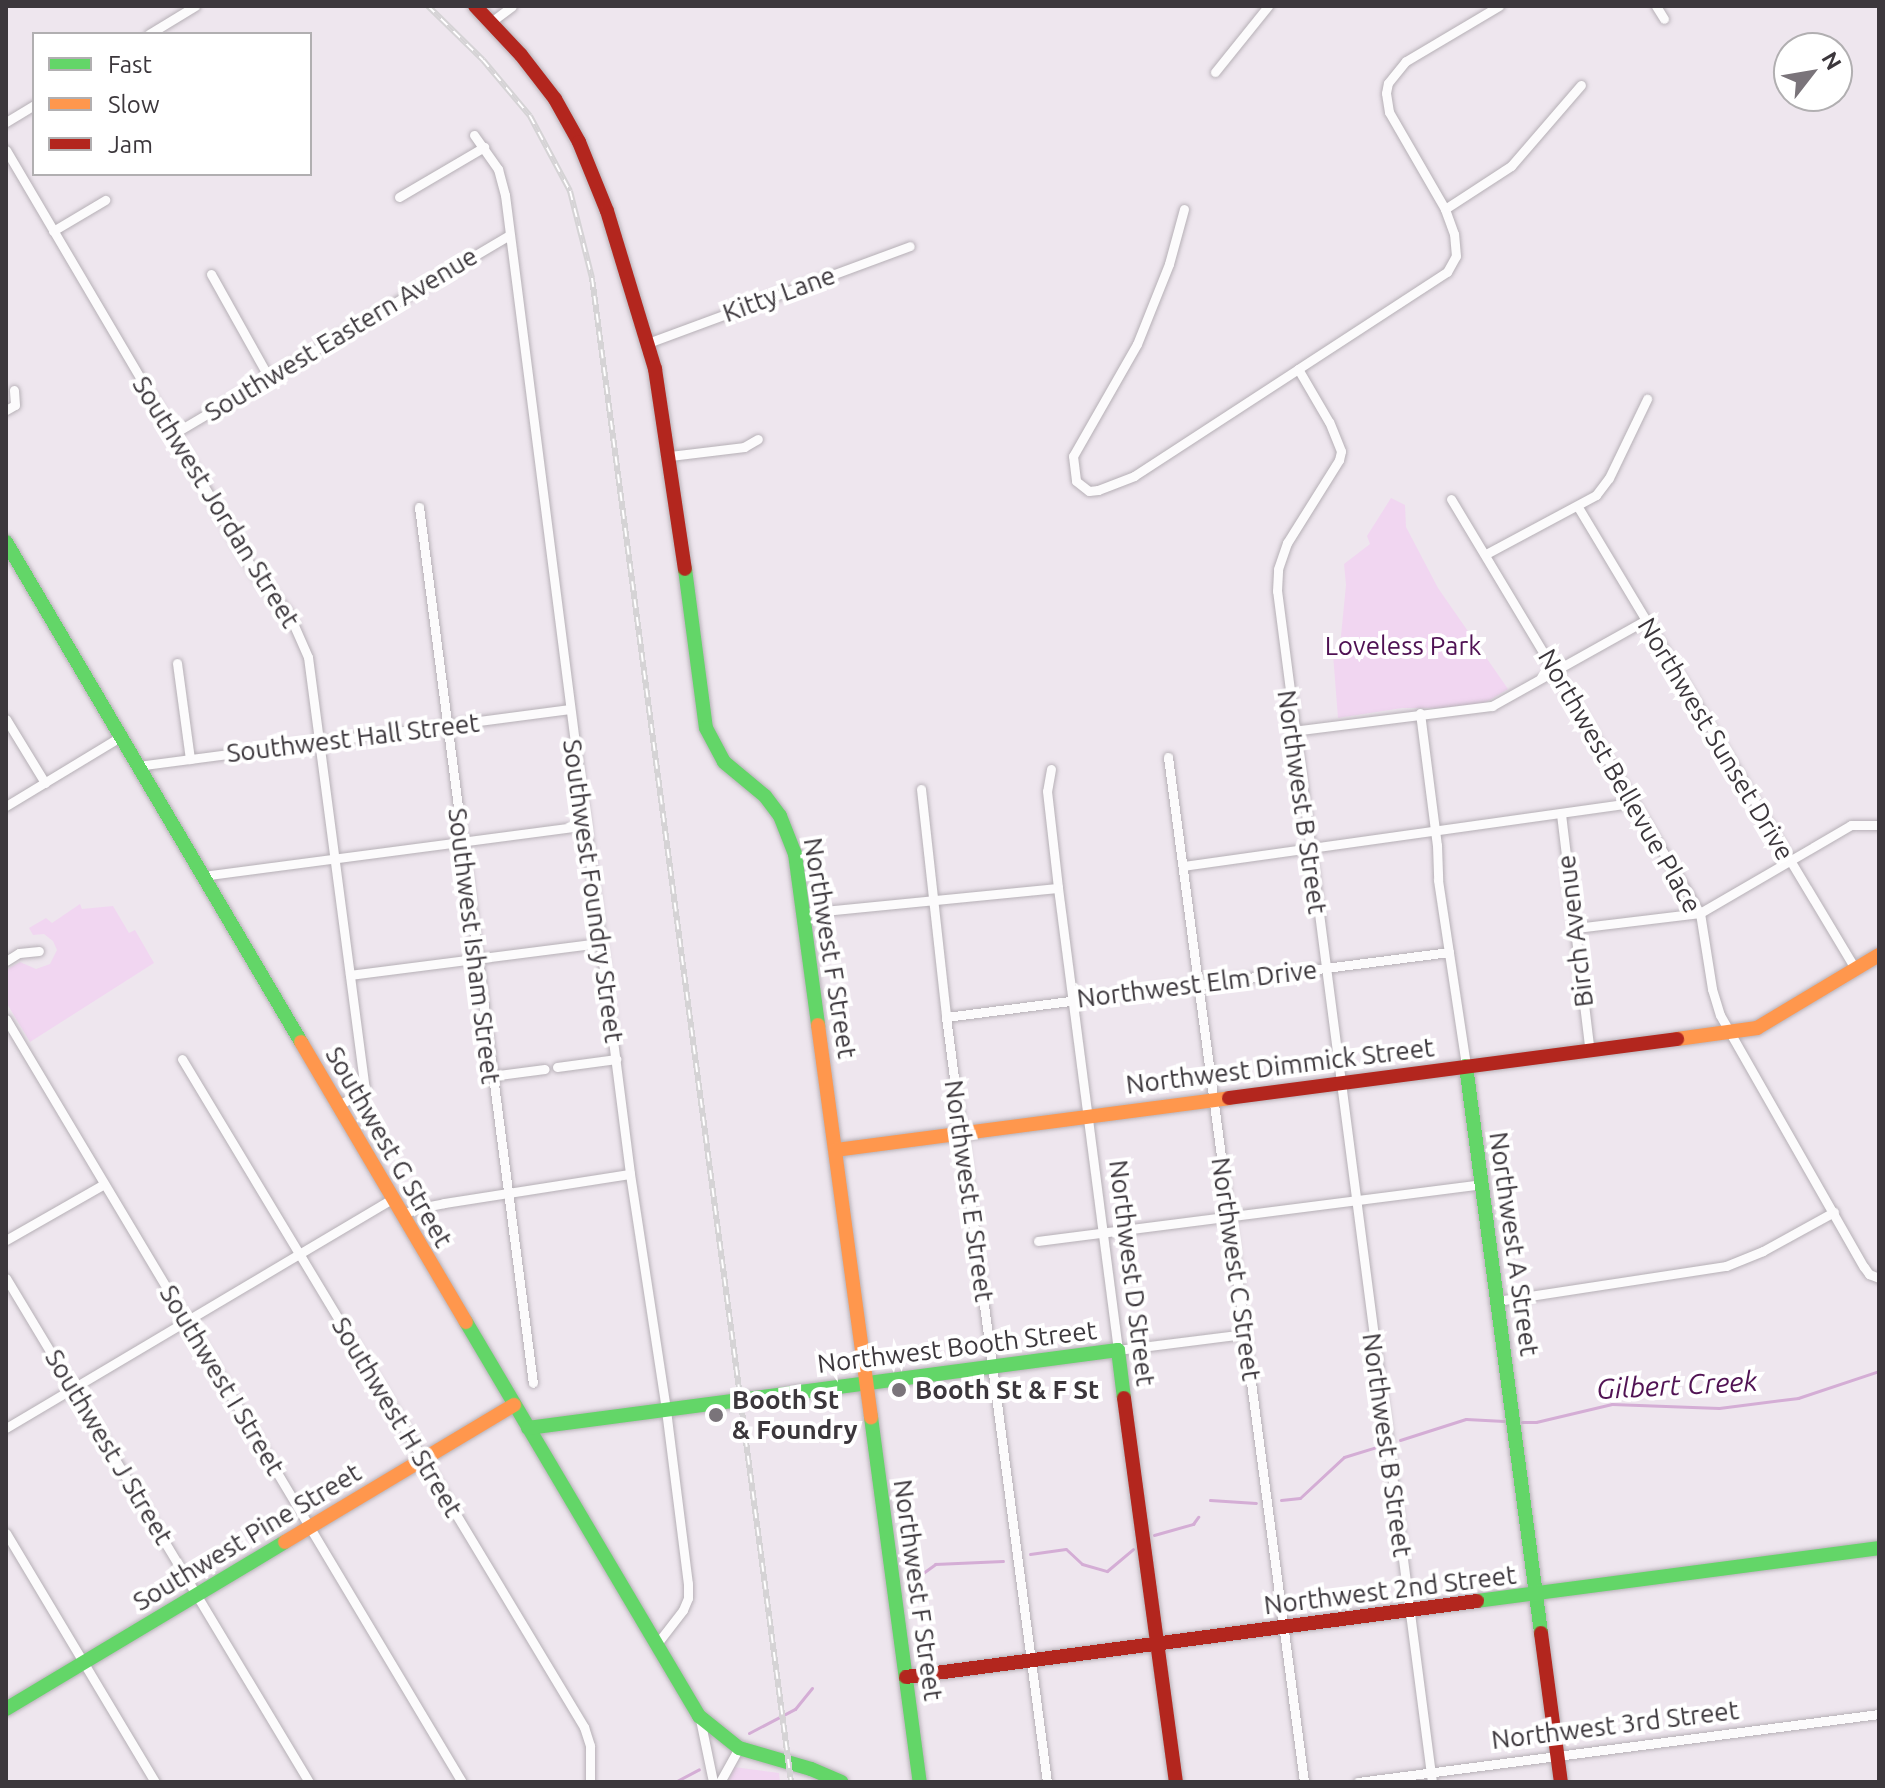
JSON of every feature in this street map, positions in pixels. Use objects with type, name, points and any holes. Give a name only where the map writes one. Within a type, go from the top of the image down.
[{"type":"street","points":[[152,32],[195,6]]},
{"type":"street","name":"Northwest F Street","points":[[475,6],[542,80],[579,142],[621,248],[648,343],[670,456],[706,728],[724,762],[765,796],[786,827],[795,854],[920,1782]]},
{"type":"street","points":[[491,22],[512,6]]},
{"type":"street","points":[[1215,72],[1268,6]]},
{"type":"street","points":[[1184,209],[1169,264],[1137,344],[1073,456],[1076,481],[1089,491],[1134,476],[1454,265],[1456,246],[1445,209],[1389,112],[1386,93],[1388,83],[1406,61],[1499,6]]},
{"type":"street","points":[[1656,6],[1664,19]]},
{"type":"street","points":[[1445,209],[1511,166],[1581,85]]},
{"type":"street","points":[[6,122],[32,106]]},
{"type":"street","name":"Southwest Foundry Street","points":[[474,135],[501,178],[630,1174],[666,1410],[688,1598],[656,1645]]},
{"type":"street","points":[[399,197],[484,147]]},
{"type":"street","name":"Southwest Jordan Street","points":[[6,150],[256,574],[289,614],[308,657],[365,1090],[337,1106]]},
{"type":"street","points":[[53,231],[105,200]]},
{"type":"street","name":"Southwest Eastern Avenue","points":[[173,434],[509,235]]},
{"type":"street","name":"Kitty Lane","points":[[648,343],[910,246]]},
{"type":"street","points":[[211,274],[268,376]]},
{"type":"street","name":"Northwest B Street","points":[[1298,369],[1329,422],[1341,451],[1329,477],[1287,543],[1278,569],[1277,613],[1431,1777]]},
{"type":"street","points":[[6,410],[15,405],[14,390]]},
{"type":"street","points":[[1486,554],[1578,507],[1604,487],[1647,399]]},
{"type":"street","points":[[670,456],[744,447],[758,439]]},
{"type":"street","name":"Northwest Bellevue Place","points":[[1451,499],[1700,913],[1716,1005],[1864,1267],[1869,1274],[1879,1278]]},
{"type":"street","name":"Southwest Isham Street","points":[[419,507],[460,843],[533,1383]]},
{"type":"street","name":"Northwest Sunset Drive","points":[[1578,507],[1856,970]]},
{"type":"street","name":"Southwest G Street","points":[[6,542],[401,1216],[699,1716],[713,1782]]},
{"type":"street","points":[[1293,731],[1492,706],[1557,673],[1646,620]]},
{"type":"street","points":[[177,663],[190,759]]},
{"type":"street","name":"Southwest Hall Street","points":[[137,766],[569,709]]},
{"type":"street","name":"Northwest A Street","points":[[1420,713],[1438,880],[1466,1066],[1561,1782]]},
{"type":"street","points":[[6,719],[45,783]]},
{"type":"street","points":[[6,806],[120,737]]},
{"type":"street","name":"Northwest C Street","points":[[1168,757],[1304,1782]]},
{"type":"street","name":"Northwest D Street","points":[[1051,769],[1047,791],[1058,888],[1176,1782]]},
{"type":"street","name":"Northwest E Street","points":[[921,789],[936,900],[946,1017],[1047,1782]]},
{"type":"street","points":[[1183,866],[1634,803]]},
{"type":"street","name":"Birch Avenue","points":[[1561,814],[1589,1047]]},
{"type":"street","points":[[1576,928],[1700,913],[1851,825],[1879,825]]},
{"type":"street","points":[[202,876],[584,826]]},
{"type":"street","points":[[803,913],[1058,888]]},
{"type":"street","points":[[350,975],[601,943]]},
{"type":"street","points":[[6,961],[19,953],[39,951]]},
{"type":"street","name":"Northwest Elm Drive","points":[[946,1017],[1449,952]]},
{"type":"street","name":"Northwest Dimmick Street","points":[[836,1150],[1766,1025],[1879,955]]},
{"type":"street","name":"Southwest I Street","points":[[6,1019],[462,1782]]},
{"type":"street","name":"Southwest H Street","points":[[182,1059],[584,1727],[590,1746],[590,1782]]},
{"type":"street","points":[[557,1067],[616,1059]]},
{"type":"street","points":[[491,1076],[545,1069]]},
{"type":"street","points":[[401,1216],[414,1209],[630,1174]]},
{"type":"street","points":[[6,1240],[104,1184]]},
{"type":"street","points":[[1038,1241],[1482,1184]]},
{"type":"street","points":[[6,1428],[391,1199]]},
{"type":"street","points":[[1497,1301],[1726,1266],[1763,1251],[1834,1212]]},
{"type":"street","name":"Southwest J Street","points":[[6,1278],[309,1782]]},
{"type":"street","name":"Northwest Booth Street","points":[[528,1428],[1245,1334]]},
{"type":"street","name":"Southwest Pine Street","points":[[6,1709],[514,1405]]},
{"type":"street","points":[[6,1533],[155,1782]]},
{"type":"street","name":"Northwest 2nd Street","points":[[906,1677],[1879,1548]]},
{"type":"street","name":"Northwest 3rd Street","points":[[1358,1782],[1431,1777],[1879,1714]]},
{"type":"street","points":[[699,1716],[739,1748],[839,1781]]},
{"type":"street","points":[[720,1782],[739,1748]]},
{"type":"green space","name":"Loveless Park","points":[[1391,498],[1405,505],[1406,527],[1438,588],[1508,689],[1483,704],[1462,708],[1402,708],[1338,718],[1333,654],[1340,646],[1346,585],[1344,564],[1370,544],[1367,536]]},
{"type":"green space","points":[[80,904],[82,909],[113,906],[129,933],[135,930],[154,963],[30,1042],[6,1002],[6,970],[20,962],[36,969],[50,964],[57,950],[53,941],[44,934],[33,935],[29,928],[46,918],[52,923]]},
{"type":"green space","points":[[734,1767],[779,1773],[780,1782],[728,1782]]},
{"type":"waterway","name":"Gilbert Creek","points":[[1522,1422],[1536,1422],[1612,1404],[1719,1408],[1798,1398],[1879,1371]]},
{"type":"waterway","name":"Gilbert Creek","points":[[1400,1440],[1466,1419],[1504,1421]]},
{"type":"waterway","name":"Gilbert Creek","points":[[1281,1500],[1300,1498],[1344,1457],[1379,1446]]},
{"type":"waterway","name":"Gilbert Creek","points":[[1210,1500],[1256,1503]]},
{"type":"waterway","name":"Gilbert Creek","points":[[1154,1535],[1193,1524],[1198,1517]]},
{"type":"waterway","name":"Gilbert Creek","points":[[1030,1554],[1066,1549],[1082,1564],[1107,1571],[1133,1549]]},
{"type":"waterway","name":"Gilbert Creek","points":[[912,1581],[935,1564],[1003,1561]]},
{"type":"waterway","name":"Gilbert Creek","points":[[749,1733],[795,1709],[812,1688]]},
{"type":"waterway","name":"Gilbert Creek","points":[[675,1782],[699,1769]]},
{"type":"railway","points":[[428,6],[483,60],[530,116],[570,191],[592,278],[791,1782]]},
{"type":"traffic: fast","points":[[6,542],[301,1042]]},
{"type":"traffic: fast","points":[[685,569],[706,728],[724,762],[765,796],[780,816],[795,854],[818,1025]]},
{"type":"traffic: fast","points":[[1466,1066],[1541,1633]]},
{"type":"traffic: fast","points":[[466,1322],[699,1716],[739,1748],[811,1769],[841,1782]]},
{"type":"traffic: fast","points":[[528,1428],[1118,1350],[1124,1398]]},
{"type":"traffic: fast","points":[[871,1417],[920,1782]]},
{"type":"traffic: fast","points":[[6,1709],[285,1542]]},
{"type":"traffic: fast","points":[[1477,1601],[1879,1548]]},
{"type":"traffic: slow","points":[[1677,1039],[1757,1028],[1879,955]]},
{"type":"traffic: slow","points":[[818,1025],[871,1417]]},
{"type":"traffic: slow","points":[[301,1042],[466,1322]]},
{"type":"traffic: slow","points":[[836,1150],[1229,1098]]},
{"type":"traffic: slow","points":[[285,1542],[514,1405]]},
{"type":"traffic: jam","points":[[475,6],[521,55],[555,99],[579,142],[607,211],[655,369],[685,569]]},
{"type":"traffic: jam","points":[[1229,1098],[1677,1039]]},
{"type":"traffic: jam","points":[[1124,1398],[1176,1782]]},
{"type":"traffic: jam","points":[[906,1677],[1477,1601]]},
{"type":"traffic: jam","points":[[1541,1633],[1561,1782]]},
{"type":"place","name":"Booth St & F St","points":[[899,1390]]},
{"type":"place","name":"Booth St & Foundry","points":[[716,1415]]}]
